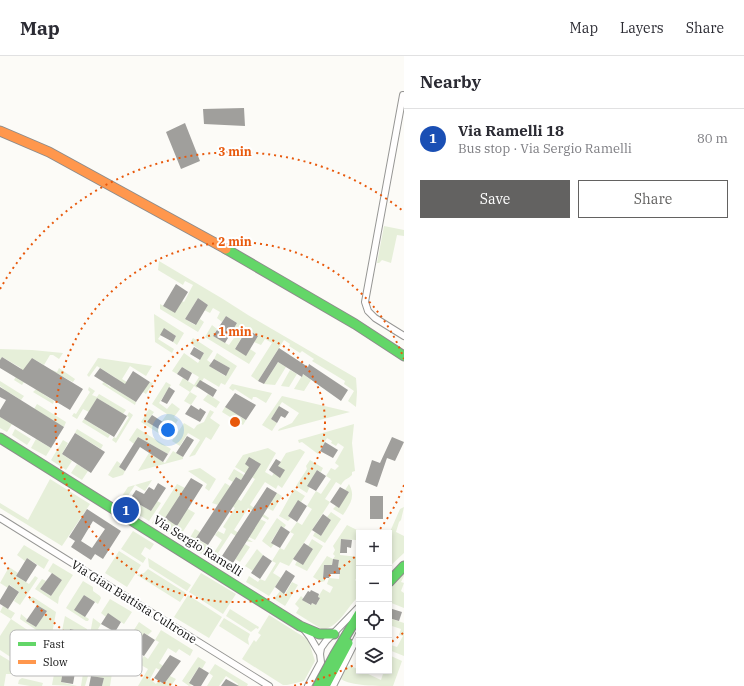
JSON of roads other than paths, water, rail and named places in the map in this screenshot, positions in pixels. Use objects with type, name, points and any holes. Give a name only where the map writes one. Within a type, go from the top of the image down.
[{"type":"main road","points":[[0,131],[49,152],[208,239],[355,324],[404,356]]},
{"type":"main road","name":"Via Sergio Ramelli","points":[[0,438],[300,626],[320,634],[334,634]]},
{"type":"main road","points":[[392,573],[404,562]]},
{"type":"main road","points":[[392,579],[404,566]]},
{"type":"main road","points":[[318,686],[356,619]]},
{"type":"main road","points":[[325,686],[356,629]]},
{"type":"street","points":[[403,95],[365,302],[368,311],[375,318],[404,336]]},
{"type":"street","name":"Via Gian Battista Cultrone","points":[[0,518],[268,686]]},
{"type":"street","points":[[320,654],[326,641],[356,610]]},
{"type":"street","points":[[300,626],[310,637],[320,654],[321,662],[308,686]]},
{"type":"street","points":[[333,686],[357,638]]},
{"type":"place","name":"Via Ramelli 18","points":[[126,510]]}]
